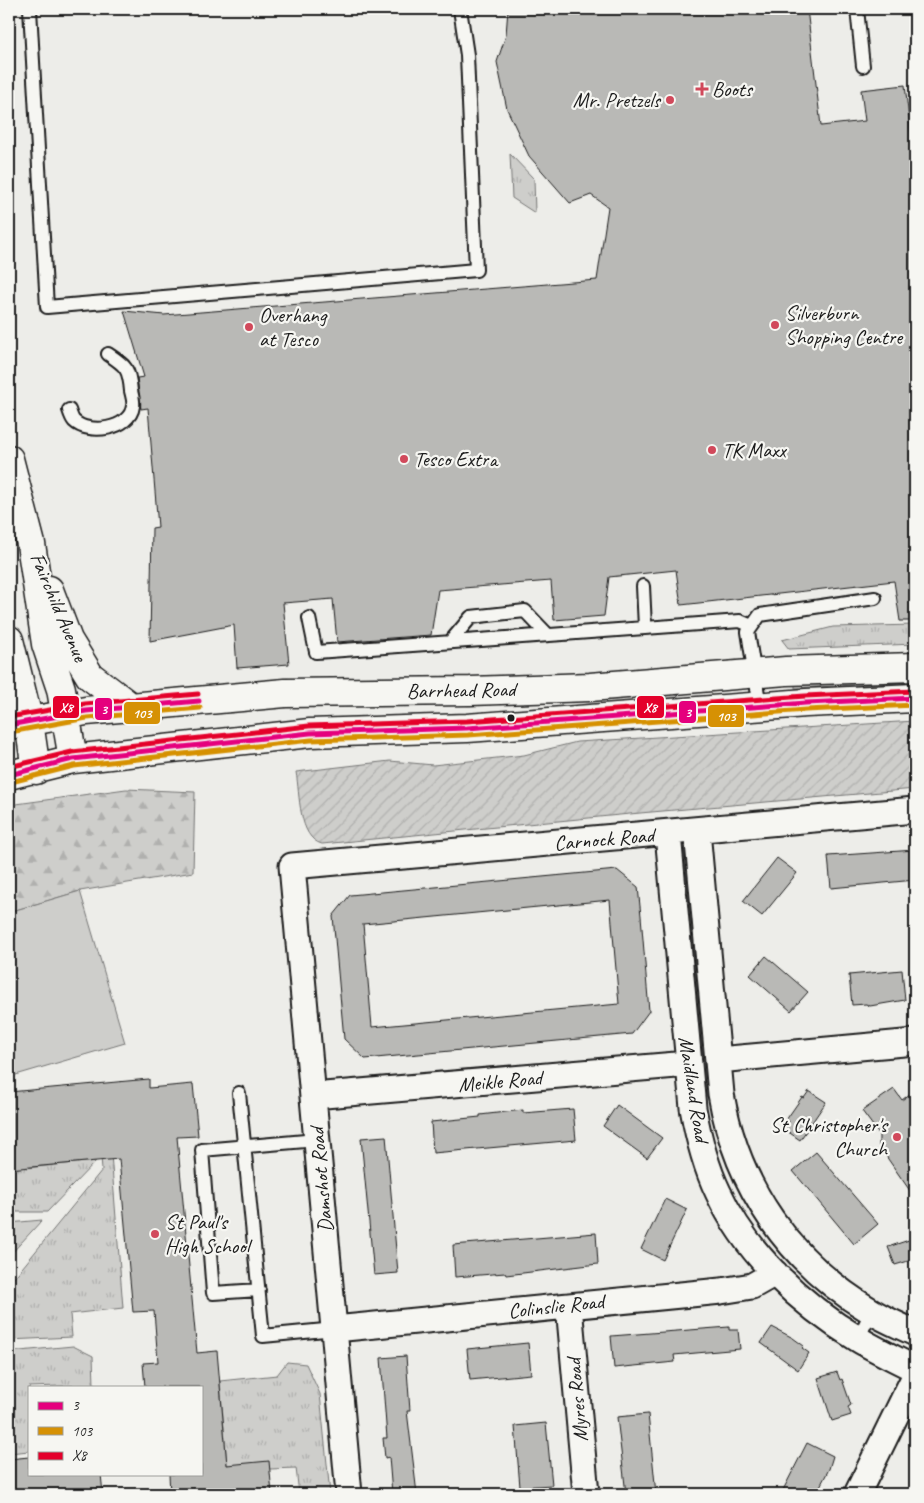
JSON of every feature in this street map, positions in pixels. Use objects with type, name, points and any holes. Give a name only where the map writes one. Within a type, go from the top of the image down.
[{"type":"main road","name":"Fairchild Avenue","points":[[9,459],[31,544],[46,644],[59,684],[73,759]]},
{"type":"main road","name":"Fairchild Avenue","points":[[31,544],[76,654],[90,676],[132,708]]},
{"type":"main road","points":[[9,640],[19,724],[36,770]]},
{"type":"main road","name":"Barrhead Road","points":[[19,724],[86,711],[285,693],[550,688],[756,675],[786,671],[915,667]]},
{"type":"main road","name":"Barrhead Road","points":[[9,775],[36,770],[73,759],[310,733],[468,728],[915,698]]},
{"type":"street","name":"Carnock Road","points":[[292,866],[668,834],[915,810]]},
{"type":"street","name":"Maidland Road","points":[[697,831],[718,1060],[726,1120],[748,1178],[764,1210],[792,1248],[837,1288],[871,1312],[915,1333]]},
{"type":"street","name":"Maidland Road","points":[[668,834],[688,1064],[699,1138],[717,1190],[744,1235],[775,1273],[833,1322],[858,1339],[915,1369]]},
{"type":"street","name":"Damshot Road","points":[[292,866],[349,1494]]},
{"type":"street","points":[[678,963],[708,960]]},
{"type":"street","points":[[718,1060],[915,1042]]},
{"type":"street","name":"Meikle Road","points":[[313,1096],[688,1064]]},
{"type":"street","points":[[717,1190],[748,1178]]},
{"type":"street","name":"Colinslie Road","points":[[334,1329],[752,1286],[775,1273]]},
{"type":"street","name":"Myres Road","points":[[568,1306],[586,1494]]},
{"type":"street","points":[[857,1494],[915,1376]]},
{"type":"lane","points":[[30,9],[47,307],[476,270],[467,55],[460,9]]},
{"type":"lane","points":[[857,9],[863,66]]},
{"type":"lane","points":[[69,410],[74,421],[88,429],[109,427],[122,422],[130,414],[133,407],[130,376],[126,366],[108,354]]},
{"type":"lane","points":[[643,586],[646,627]]},
{"type":"lane","points":[[760,707],[748,632],[760,615],[875,598]]},
{"type":"lane","points":[[450,642],[471,617],[524,611],[547,634]]},
{"type":"lane","points":[[309,618],[316,652],[740,621],[752,626]]},
{"type":"lane","points":[[239,1093],[263,1336],[334,1329]]},
{"type":"lane","points":[[259,1290],[213,1293],[202,1150],[317,1140]]},
{"type":"lane","points":[[858,1339],[871,1312]]},
{"type":"green space","points":[[510,154],[534,179],[535,213],[512,198]]},
{"type":"green space","points":[[915,625],[915,644],[789,649],[782,640],[833,627]]},
{"type":"green space","points":[[915,678],[915,682],[795,688],[795,685]]},
{"type":"green space","points":[[675,694],[678,696],[677,700],[636,705],[636,697]]},
{"type":"green space","points":[[915,721],[915,789],[322,844],[314,840],[304,824],[296,772],[390,761],[433,765],[524,755],[577,742]]},
{"type":"green space","points":[[126,789],[195,792],[193,872],[80,891],[9,912],[9,805]]},
{"type":"green space","points":[[80,891],[125,1043],[9,1077],[9,912]]},
{"type":"green space","points":[[23,1136],[26,1168],[96,1161],[47,1212],[15,1212],[9,1138]]},
{"type":"green space","points":[[111,1154],[123,1308],[70,1314],[72,1337],[9,1340],[9,1284],[102,1170],[101,1156]]},
{"type":"green space","points":[[42,1220],[9,1256],[9,1223]]},
{"type":"green space","points":[[73,1346],[93,1356],[94,1385],[28,1386],[28,1451],[9,1453],[9,1352]]},
{"type":"green space","points":[[287,1362],[306,1364],[320,1394],[330,1494],[299,1494],[296,1468],[270,1469],[227,1465],[220,1381],[277,1375]]},
{"type":"building","points":[[508,9],[807,9],[821,126],[865,121],[861,90],[905,85],[915,171],[915,621],[900,621],[894,581],[681,605],[676,570],[609,577],[604,616],[554,620],[551,581],[438,590],[431,635],[337,642],[333,599],[283,603],[289,664],[237,668],[234,625],[150,641],[152,528],[158,527],[148,408],[141,409],[137,378],[144,377],[124,311],[164,315],[597,280],[608,207],[591,195],[570,203],[529,156],[507,109],[497,62],[506,35]]},
{"type":"building","points":[[915,850],[915,880],[831,888],[828,856]]},
{"type":"building","points":[[777,858],[797,873],[762,916],[743,901]]},
{"type":"building","points":[[617,870],[638,887],[649,1011],[632,1034],[365,1059],[344,1039],[333,916],[350,895]],"holes":[[[610,900],[619,1004],[372,1027],[363,924]]]},
{"type":"building","points":[[766,956],[808,992],[791,1011],[750,975]]},
{"type":"building","points":[[902,970],[905,1000],[870,1006],[866,1004],[852,1005],[849,975]]},
{"type":"building","points":[[149,1079],[149,1088],[193,1084],[198,1136],[177,1137],[197,1353],[217,1351],[227,1465],[269,1461],[272,1494],[170,1494],[169,1476],[202,1476],[202,1386],[145,1386],[143,1363],[158,1362],[154,1311],[133,1312],[119,1159],[9,1169],[9,1092]]},
{"type":"building","name":"St Christopher's Church","points":[[894,1089],[902,1100],[915,1090],[915,1198],[879,1146],[879,1134],[862,1111]]},
{"type":"building","points":[[809,1091],[826,1102],[800,1140],[784,1129],[789,1121],[786,1120],[802,1097],[804,1098]]},
{"type":"building","points":[[617,1105],[662,1138],[647,1158],[603,1126]]},
{"type":"building","points":[[573,1109],[576,1140],[433,1153],[431,1122],[523,1110],[523,1113]]},
{"type":"building","points":[[386,1136],[398,1273],[374,1275],[361,1138]]},
{"type":"building","points":[[816,1152],[878,1224],[854,1244],[793,1171]]},
{"type":"building","points":[[665,1199],[687,1210],[663,1260],[641,1249]]},
{"type":"building","points":[[596,1233],[598,1264],[506,1275],[505,1273],[455,1277],[453,1245]]},
{"type":"building","points":[[915,1238],[915,1259],[895,1265],[888,1247]]},
{"type":"building","points":[[729,1327],[729,1330],[738,1330],[740,1349],[674,1355],[675,1362],[614,1368],[611,1336]]},
{"type":"building","points":[[772,1327],[793,1338],[804,1346],[802,1348],[809,1353],[798,1370],[761,1343]]},
{"type":"building","points":[[528,1343],[531,1374],[470,1380],[467,1349]]},
{"type":"building","points":[[406,1356],[410,1411],[407,1411],[417,1494],[392,1494],[389,1457],[385,1458],[383,1438],[387,1438],[381,1358]]},
{"type":"building","points":[[837,1372],[840,1380],[842,1379],[851,1405],[848,1407],[851,1415],[832,1421],[818,1378]]},
{"type":"building","points":[[648,1414],[656,1494],[626,1494],[617,1417]]},
{"type":"building","points":[[546,1423],[552,1485],[520,1487],[515,1426]]},
{"type":"building","points":[[807,1443],[833,1456],[829,1469],[816,1494],[781,1494]]},
{"type":"building","points":[[28,1457],[28,1476],[101,1476],[103,1494],[9,1494],[9,1459]]},
{"type":"transit line","name":"X8","points":[[9,767],[72,752],[309,726],[467,721],[805,696],[915,691]]},
{"type":"transit line","name":"X8","points":[[9,717],[85,704],[198,694]]},
{"type":"transit line","name":"3","points":[[9,775],[73,759],[310,733],[467,728],[806,703],[915,698]]},
{"type":"transit line","name":"3","points":[[9,725],[86,711],[199,701]]},
{"type":"transit line","name":"103","points":[[11,782],[74,766],[311,740],[468,735],[806,710],[915,705]]},
{"type":"transit line","name":"103","points":[[10,732],[87,718],[200,708]]},
{"type":"place","name":"Boots","points":[[702,89]]},
{"type":"place","name":"Mr. Pretzels","points":[[670,100]]},
{"type":"place","name":"Silverburn Shopping Centre","points":[[775,325]]},
{"type":"place","name":"Overhang at Tesco","points":[[249,327]]},
{"type":"place","name":"TK Maxx","points":[[712,450]]},
{"type":"place","name":"Tesco Extra","points":[[404,459]]},
{"type":"place","name":"St Christopher's Church","points":[[897,1137]]},
{"type":"place","name":"St Paul's High School","points":[[155,1234]]}]
